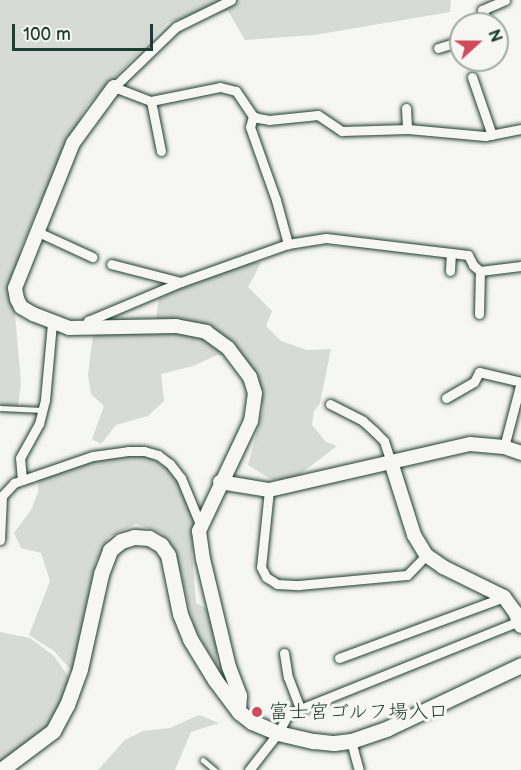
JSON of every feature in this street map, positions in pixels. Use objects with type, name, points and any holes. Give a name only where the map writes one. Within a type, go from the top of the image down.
[{"type":"main road","points":[[1,770],[53,731],[67,705],[80,669],[101,574],[110,550],[121,541],[134,537],[149,538],[161,545],[168,555],[180,614],[190,639],[240,712],[252,722],[278,734],[334,743],[351,741],[388,728],[521,665]]},
{"type":"street","points":[[231,0],[176,27],[114,87],[73,143],[15,288],[21,307],[52,323],[85,328],[176,326],[206,332],[228,348],[250,377],[255,393],[255,407],[251,421],[200,524],[199,541],[229,667],[240,696],[240,712]]},
{"type":"street","points":[[483,12],[482,10],[505,0]]},
{"type":"street","points":[[438,48],[449,45]]},
{"type":"street","points":[[472,77],[492,135]]},
{"type":"street","points":[[114,87],[151,101],[220,87],[236,91],[253,116],[269,120],[318,115],[342,131],[407,129],[492,135],[521,129]]},
{"type":"street","points":[[151,101],[161,151]]},
{"type":"street","points":[[406,108],[407,129]]},
{"type":"street","points":[[253,116],[250,127],[276,200],[288,244]]},
{"type":"street","points":[[38,231],[92,257]]},
{"type":"street","points":[[85,328],[88,321],[181,282],[288,244],[326,238],[468,255],[473,265],[480,271],[521,266]]},
{"type":"street","points":[[450,271],[451,253]]},
{"type":"street","points":[[111,264],[181,282]]},
{"type":"street","points":[[479,314],[480,271]]},
{"type":"street","points":[[22,480],[20,458],[39,424],[43,410],[52,323]]},
{"type":"street","points":[[446,398],[474,382],[479,372],[521,382],[504,447]]},
{"type":"street","points":[[249,770],[278,734],[288,714],[519,617],[504,597],[426,555],[414,535],[384,441],[363,421],[330,404]]},
{"type":"street","points":[[220,482],[269,490],[470,444],[504,447],[521,453]]},
{"type":"street","points":[[0,540],[2,496],[14,483],[93,456],[144,451],[158,455],[170,464],[181,478],[200,524]]},
{"type":"street","points":[[269,490],[261,567],[266,577],[277,584],[299,585],[407,575],[426,555]]},
{"type":"street","points":[[339,658],[504,597]]},
{"type":"street","points":[[284,653],[288,676],[300,708]]},
{"type":"street","points":[[351,741],[358,770]]},
{"type":"lane","points":[[0,408],[43,410]]},
{"type":"lane","points":[[203,760],[215,770]]},
{"type":"shaded area","points":[[0,0],[451,0],[450,12],[314,35],[245,40],[228,11],[168,22],[86,107],[43,196],[19,253],[21,252],[15,315],[21,382],[18,407],[0,405]]},
{"type":"shaded area","points":[[250,261],[261,263],[248,287],[272,311],[266,326],[281,341],[307,350],[331,349],[320,403],[314,411],[312,425],[326,442],[337,446],[291,481],[270,479],[248,465],[263,409],[259,382],[241,354],[217,355],[193,366],[161,374],[164,401],[148,416],[116,425],[101,444],[92,439],[104,406],[91,394],[88,375],[93,335],[155,324],[159,299],[184,285]]},
{"type":"shaded area","points":[[132,453],[152,459],[172,471],[185,491],[196,518],[192,554],[196,603],[212,612],[217,639],[217,666],[195,629],[175,550],[161,533],[136,524],[109,537],[96,561],[72,671],[54,651],[29,635],[50,581],[41,553],[21,548],[14,533],[31,510],[38,492],[39,476],[100,458]]},
{"type":"shaded area","points":[[0,632],[30,638],[54,656],[73,683],[58,738],[28,751],[15,770],[0,770]]},
{"type":"shaded area","points":[[199,715],[219,723],[191,732],[175,770],[98,770],[125,740],[143,731],[170,728]]},
{"type":"place","name":"富士宮ゴルフ場入口","points":[[257,712]]}]
